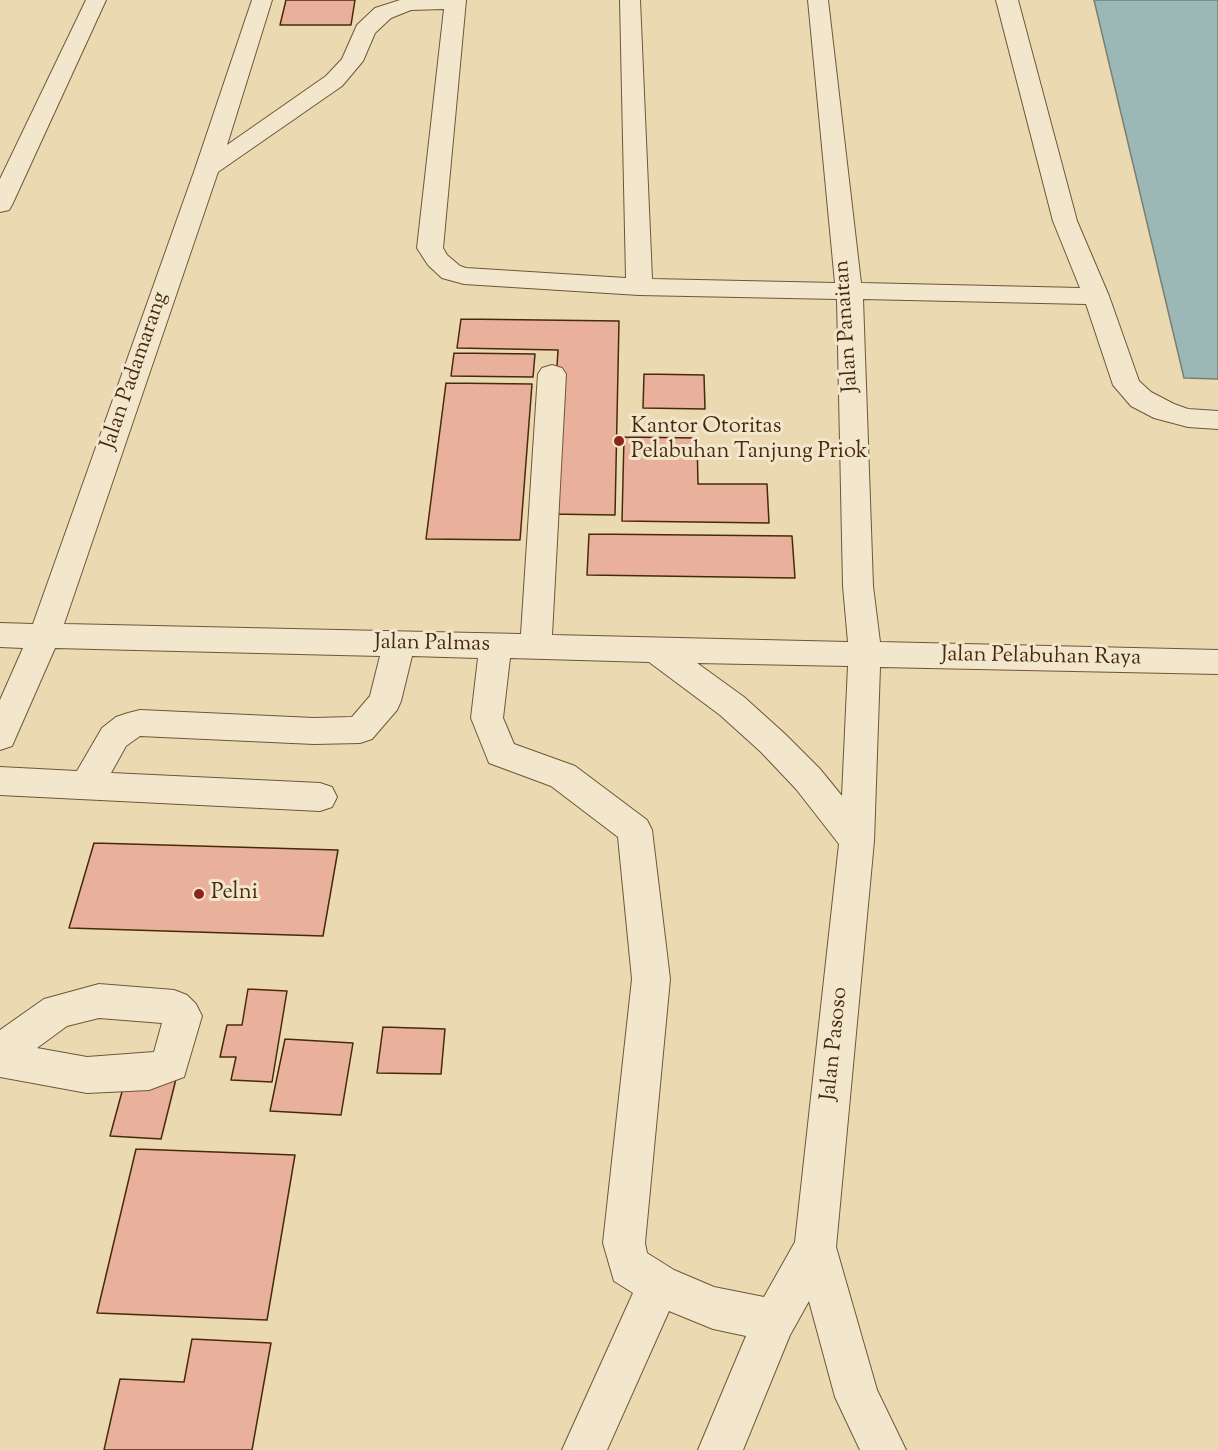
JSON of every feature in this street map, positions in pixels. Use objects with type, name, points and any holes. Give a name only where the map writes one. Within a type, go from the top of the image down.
[{"type":"street","points":[[0,205],[96,0]]},
{"type":"street","name":"Jalan Padamarang","points":[[0,737],[44,636],[207,168],[262,0]]},
{"type":"street","points":[[630,0],[635,232],[639,287]]},
{"type":"street","name":"Jalan Panaitan","points":[[818,0],[852,318],[858,574],[865,654]]},
{"type":"street","points":[[1007,0],[1065,221],[1096,296],[1127,385],[1141,399],[1164,411],[1188,418],[1218,420]]},
{"type":"street","points":[[207,168],[334,81],[352,61],[365,30],[383,13],[409,4],[455,1],[430,248],[437,260],[451,272],[464,276],[639,287],[1096,296]]},
{"type":"street","points":[[536,647],[552,374]]},
{"type":"street","name":"Jalan Palmas","points":[[0,635],[865,654]]},
{"type":"street","points":[[87,785],[114,737],[128,726],[140,723],[315,731],[360,730],[385,701],[399,644]]},
{"type":"street","points":[[495,646],[487,718],[501,753],[563,776],[635,830],[651,979],[624,1243],[629,1266],[659,1285],[714,1308],[775,1320]]},
{"type":"street","points":[[658,651],[732,706],[773,743],[808,779],[857,842]]},
{"type":"street","name":"Jalan Pelabuhan Raya","points":[[865,654],[1218,662]]},
{"type":"street","name":"Jalan Pasoso","points":[[720,1450],[775,1320],[814,1246],[857,842],[865,654]]},
{"type":"street","points":[[0,781],[320,797]]},
{"type":"street","points":[[0,1052],[57,1011],[99,1001],[174,1007],[183,1016],[170,1064],[149,1072],[87,1075],[0,1059]]},
{"type":"street","name":"Jalan Pasoso","points":[[814,1246],[857,1396],[884,1450]]},
{"type":"street","points":[[584,1450],[659,1285]]},
{"type":"water","points":[[1094,0],[1218,0],[1218,379],[1184,378]]},
{"type":"building","points":[[286,0],[355,0],[351,25],[280,25]]},
{"type":"building","points":[[461,319],[619,321],[615,515],[548,514],[558,350],[457,348]]},
{"type":"building","points":[[454,353],[535,354],[533,377],[451,376]]},
{"type":"building","points":[[644,374],[704,375],[705,409],[643,408]]},
{"type":"building","points":[[446,383],[532,384],[520,540],[426,539]]},
{"type":"building","points":[[624,437],[697,438],[698,484],[767,484],[769,523],[622,521]]},
{"type":"building","points":[[589,534],[792,536],[795,578],[587,575]]},
{"type":"building","points":[[94,843],[338,850],[323,936],[69,928]]},
{"type":"building","points":[[248,989],[287,991],[272,1082],[231,1080],[236,1057],[220,1057],[227,1025],[242,1025]]},
{"type":"building","points":[[383,1027],[445,1029],[441,1074],[377,1073]]},
{"type":"building","points":[[285,1039],[353,1043],[341,1115],[270,1111]]},
{"type":"building","points":[[126,1077],[176,1079],[161,1139],[110,1136]]},
{"type":"building","points":[[136,1149],[295,1155],[267,1320],[97,1313]]},
{"type":"building","points":[[192,1339],[271,1343],[252,1450],[104,1450],[120,1379],[184,1382]]},
{"type":"place","name":"Kantor Otoritas Pelabuhan Tanjung Priok","points":[[619,441]]},
{"type":"place","name":"Pelni","points":[[199,894]]}]
